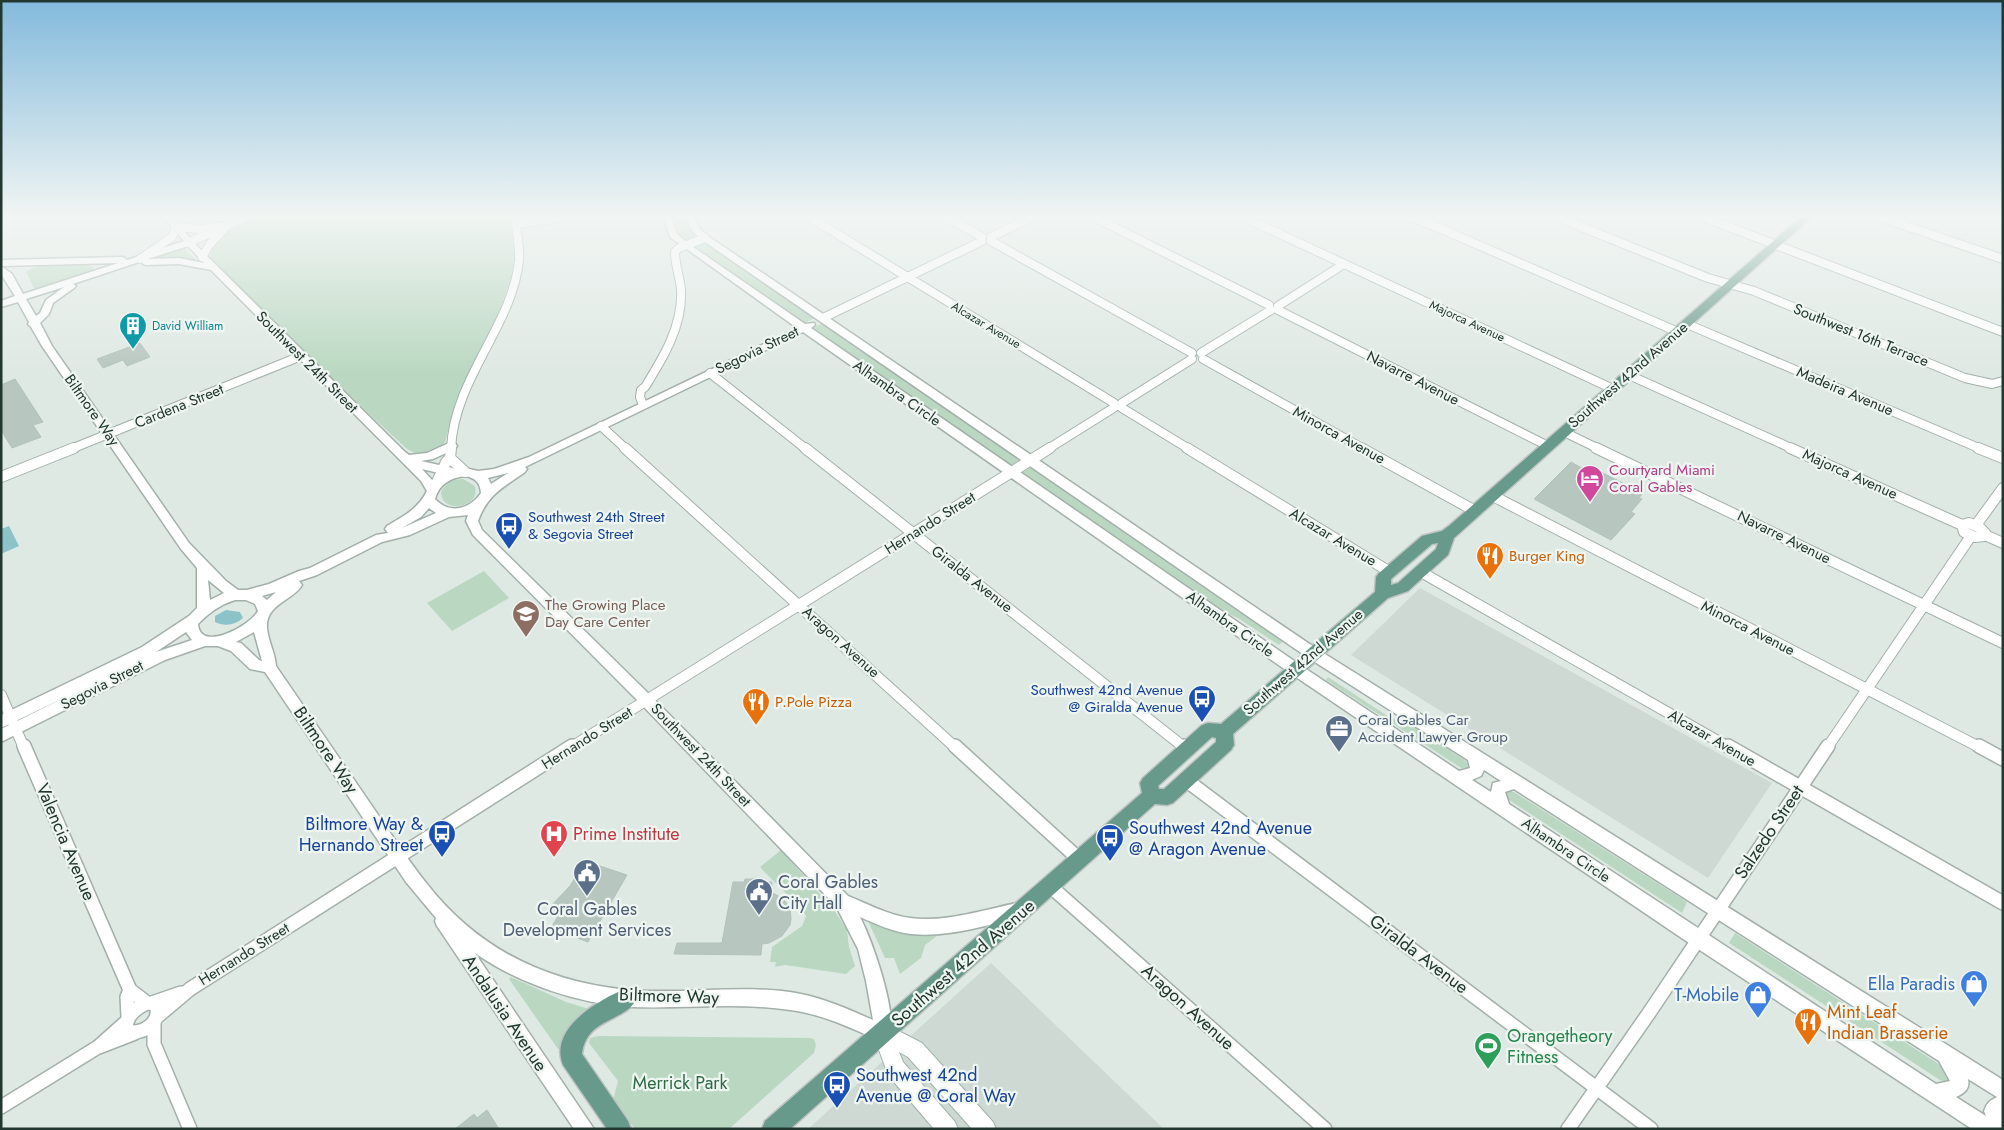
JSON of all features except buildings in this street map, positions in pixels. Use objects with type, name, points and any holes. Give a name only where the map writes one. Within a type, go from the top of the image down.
[{"type":"main road","name":"Southwest 42nd Avenue","points":[[1390,572],[1427,540],[1447,535],[1475,512],[1750,268]]},
{"type":"main road","name":"Southwest 42nd Avenue","points":[[1152,796],[1150,783],[1188,748],[1216,731],[1295,669],[1383,594],[1404,587],[1443,551],[1447,535]]},
{"type":"main road","points":[[1421,572],[1421,558],[1432,548],[1427,540]]},
{"type":"main road","points":[[1383,594],[1384,577],[1390,572]]},
{"type":"main road","name":"Southwest 42nd Avenue","points":[[773,1129],[1152,796],[1167,797],[1225,745],[1216,731]]},
{"type":"main road","points":[[620,1129],[571,1057],[571,1044],[582,1026],[627,998]]},
{"type":"main road","points":[[883,1033],[895,1068],[948,1129]]},
{"type":"main road","points":[[883,1033],[915,1050],[986,1129]]},
{"type":"street","points":[[1,304],[114,268]]},
{"type":"street","name":"Southwest 24th Street","points":[[213,268],[408,460],[433,491]]},
{"type":"street","points":[[241,595],[273,588],[313,572],[380,538],[385,532],[417,514],[433,491],[446,462],[450,458],[451,446],[464,392],[512,291],[516,268]]},
{"type":"street","points":[[648,403],[640,394],[668,350],[679,320],[681,290],[678,268]]},
{"type":"street","name":"Alhambra Circle","points":[[717,268],[1295,669],[1698,939],[1989,1129]]},
{"type":"street","name":"Alhambra Circle","points":[[748,268],[1312,653],[2003,1091]]},
{"type":"street","name":"Alcazar Avenue","points":[[893,268],[1390,572]]},
{"type":"street","name":"Segovia Street","points":[[479,476],[495,473],[533,460],[927,268]]},
{"type":"street","name":"Minorca Avenue","points":[[1038,268],[1475,512]]},
{"type":"street","name":"Navarre Avenue","points":[[1194,268],[1548,446]]},
{"type":"street","name":"Hernando Street","points":[[156,1019],[186,991],[1338,268]]},
{"type":"street","name":"Majorca Avenue","points":[[1352,268],[1612,389]]},
{"type":"street","points":[[1529,268],[1678,332]]},
{"type":"street","name":"Southwest 16th Terrace","points":[[1683,268],[1708,278],[1754,291],[1965,378],[1992,384],[2003,381]]},
{"type":"street","points":[[1835,268],[2003,332]]},
{"type":"street","points":[[1,269],[9,276],[20,298]]},
{"type":"street","points":[[34,324],[44,314],[45,308],[53,298],[94,274]]},
{"type":"street","name":"Biltmore Way","points":[[20,298],[34,324],[185,546],[203,568],[241,595],[261,601],[260,636],[270,656],[270,667],[426,896],[476,944],[504,962],[551,981],[583,990],[627,998],[746,998],[791,1001],[825,1010],[883,1033]]},
{"type":"street","name":"Madeira Avenue","points":[[1687,324],[2003,458]]},
{"type":"street","name":"Cardena Street","points":[[1,477],[301,356]]},
{"type":"street","name":"Giralda Avenue","points":[[710,373],[1188,748]]},
{"type":"street","name":"Majorca Avenue","points":[[1629,375],[1962,525],[1964,532],[1974,531]]},
{"type":"street","name":"Aragon Avenue","points":[[601,426],[1080,860]]},
{"type":"street","name":"Navarre Avenue","points":[[1564,432],[2003,643]]},
{"type":"street","points":[[408,460],[429,456],[451,446]]},
{"type":"street","points":[[450,458],[461,473]]},
{"type":"street","name":"Southwest 24th Street","points":[[408,460],[442,471],[461,473]]},
{"type":"street","name":"Segovia Street","points":[[488,493],[533,460]]},
{"type":"street","points":[[380,538],[390,538],[448,513],[461,513],[477,506],[488,493],[485,481],[479,476],[461,473],[433,491]]},
{"type":"street","name":"Salzedo Street","points":[[1568,1129],[1649,1013],[1717,908],[1868,690],[2003,488]]},
{"type":"street","points":[[433,491],[436,508],[448,513]]},
{"type":"street","name":"Minorca Avenue","points":[[1493,496],[2003,759]]},
{"type":"street","name":"Southwest 24th Street","points":[[477,506],[472,520],[477,532],[647,701],[842,901],[861,932],[868,951],[876,981],[883,1033]]},
{"type":"street","points":[[1974,531],[1979,537],[1985,535],[2003,543]]},
{"type":"street","points":[[203,568],[202,579],[204,589],[199,613],[192,624],[192,631],[196,637],[240,650],[255,665],[270,667]]},
{"type":"street","points":[[262,615],[283,593],[308,579],[313,572]]},
{"type":"street","name":"Alcazar Avenue","points":[[1421,572],[2003,903]]},
{"type":"street","name":"Segovia Street","points":[[1,736],[10,723],[147,651],[221,599],[241,595]]},
{"type":"street","name":"Segovia Street","points":[[10,723],[160,656],[245,631],[262,615]]},
{"type":"street","name":"Valencia Avenue","points":[[1,695],[10,723],[130,990],[158,1008],[154,1044],[190,1129]]},
{"type":"street","points":[[1457,778],[1476,772],[1475,756]]},
{"type":"street","name":"Giralda Avenue","points":[[1186,780],[1651,1129]]},
{"type":"street","points":[[1503,808],[1498,788],[1516,782]]},
{"type":"street","name":"Aragon Avenue","points":[[1050,886],[1325,1129]]},
{"type":"street","name":"Andalusia Avenue","points":[[426,896],[585,1129]]},
{"type":"street","points":[[842,901],[886,920],[910,926],[934,927],[1024,909]]},
{"type":"street","name":"Valencia Avenue","points":[[130,990],[127,998],[131,1026]]},
{"type":"street","name":"Hernando Street","points":[[149,1003],[186,991]]},
{"type":"street","points":[[1,1107],[131,1026],[136,1008],[149,1003]]},
{"type":"street","points":[[131,1026],[145,1030],[156,1019]]},
{"type":"street","points":[[131,1026],[154,1044]]},
{"type":"street","points":[[1933,1093],[1952,1090],[1960,1085],[1958,1074],[1943,1053]]},
{"type":"street","points":[[2001,1129],[1993,1111],[1996,1107],[2003,1104]]},
{"type":"shaded area","points":[[1420,588],[1772,783],[1708,878],[1351,655]]},
{"type":"shaded area","points":[[991,963],[1164,1129],[808,1129]]},
{"type":"green space","points":[[35,268],[94,268],[90,272],[39,289],[34,288],[26,271]]},
{"type":"green space","points":[[220,268],[513,268],[499,312],[457,398],[445,442],[438,450],[428,454],[417,454],[407,449]]},
{"type":"green space","points":[[722,268],[742,268],[816,317],[803,324]]},
{"type":"green space","points":[[823,323],[1023,460],[1013,468],[811,329]]},
{"type":"green space","points":[[1032,466],[1286,639],[1279,645],[1238,618],[1221,611],[1020,474]]},
{"type":"green space","points":[[463,479],[475,486],[475,494],[472,500],[460,506],[447,504],[441,492],[447,484]]},
{"type":"green space","points":[[484,571],[509,598],[452,631],[427,603]]},
{"type":"green space","points":[[1328,677],[1386,715],[1418,729],[1466,761],[1469,768],[1461,768],[1326,680]]},
{"type":"green space","points":[[1509,791],[1514,792],[1687,902],[1682,913],[1509,800],[1506,793]]},
{"type":"green space","points":[[781,850],[834,910],[847,930],[849,947],[855,966],[846,974],[785,965],[775,967],[776,962],[770,962],[772,947],[802,926],[806,916],[760,867]]},
{"type":"green space","points":[[868,921],[909,933],[937,936],[925,945],[921,958],[900,974],[894,958],[885,958]]},
{"type":"green space","points":[[1735,933],[1945,1068],[1950,1079],[1947,1082],[1940,1080],[1729,943]]},
{"type":"green space","points":[[511,977],[566,1002],[593,1010],[562,1050],[558,1049],[509,979]]},
{"type":"green space","name":"Merrick Park","points":[[598,1036],[810,1038],[814,1039],[816,1045],[814,1053],[729,1129],[635,1129],[613,1100],[618,1081],[589,1043],[590,1038]]},
{"type":"water","points":[[9,526],[19,546],[1,554],[1,529]]},
{"type":"water","points":[[226,610],[240,612],[243,618],[230,624],[215,622],[215,616]]},
{"type":"place","name":"David William","points":[[133,350]]},
{"type":"place","name":"Courtyard Miami Coral Gables","points":[[1590,503]]},
{"type":"place","name":"Southwest 24th Street & Segovia Street","points":[[509,550]]},
{"type":"place","name":"Burger King","points":[[1490,580]]},
{"type":"place","name":"The Growing Place Day Care Center","points":[[526,638]]},
{"type":"place","name":"Southwest 42nd Avenue @ Giralda Avenue","points":[[1202,723]]},
{"type":"place","name":"P.Pole Pizza","points":[[756,726]]},
{"type":"place","name":"Coral Gables Car Accident Lawyer Group","points":[[1339,753]]},
{"type":"place","name":"Biltmore Way & Hernando Street","points":[[442,858]]},
{"type":"place","name":"Prime Institute","points":[[554,858]]},
{"type":"place","name":"Southwest 42nd Avenue @ Aragon Avenue","points":[[1110,862]]},
{"type":"place","name":"Coral Gables Development Services","points":[[587,897]]},
{"type":"place","name":"Coral Gables City Hall","points":[[759,916]]},
{"type":"place","name":"Ella Paradis","points":[[1974,1008]]},
{"type":"place","name":"T-Mobile","points":[[1758,1019]]},
{"type":"place","name":"Mint Leaf Indian Brasserie","points":[[1808,1046]]},
{"type":"place","name":"Orangetheory Fitness","points":[[1488,1070]]},
{"type":"place","name":"Southwest 42nd Avenue @ Coral Way","points":[[837,1109]]}]
